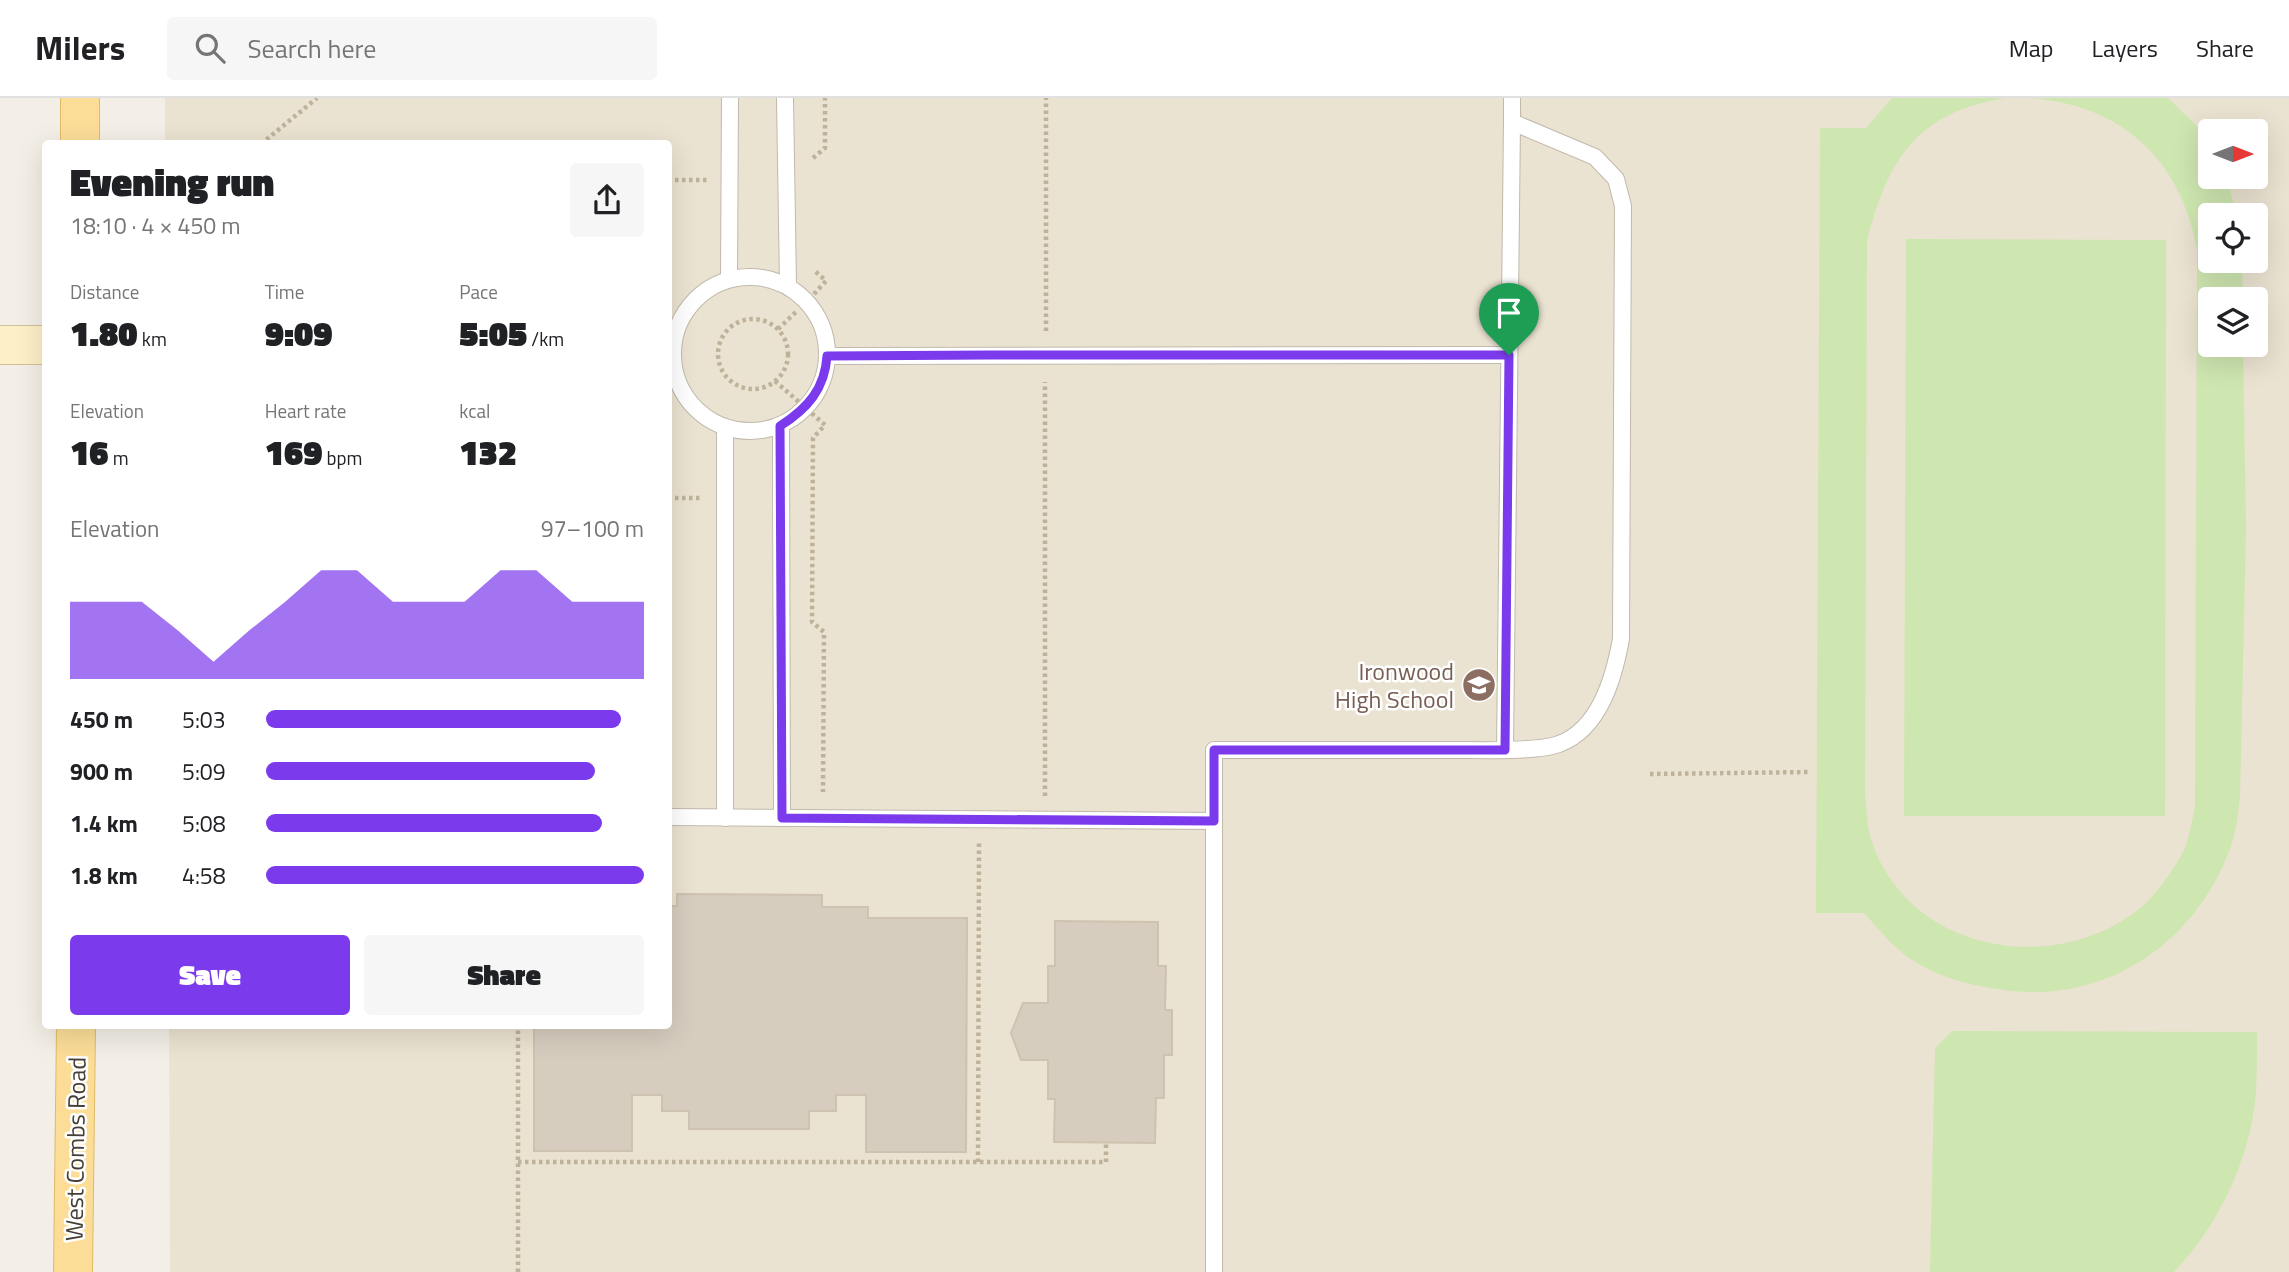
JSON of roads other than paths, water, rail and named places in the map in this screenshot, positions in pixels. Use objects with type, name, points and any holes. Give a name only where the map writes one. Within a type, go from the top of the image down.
[{"type":"main road","points":[[80,98],[80,140]]},
{"type":"main road","name":"West Combs Road","points":[[73,1272],[76,1029]]},
{"type":"street","points":[[0,345],[42,345]]},
{"type":"lane","points":[[729,279],[730,98]]},
{"type":"lane","points":[[785,98],[788,285]]},
{"type":"lane","points":[[1505,750],[1512,98]]},
{"type":"lane","points":[[1214,1272],[1214,750],[1505,750],[1559,745],[1581,731],[1600,705],[1614,676],[1621,639],[1623,206],[1616,179],[1595,157],[1512,122]]},
{"type":"lane","points":[[749,276],[769,278],[788,285],[807,301],[821,321],[827,356],[826,370],[817,394],[804,409],[780,426],[762,431],[743,432],[725,427],[704,416],[687,399],[672,377],[673,328],[697,297],[712,286],[729,279],[749,276]]},
{"type":"lane","points":[[827,356],[1509,355]]},
{"type":"lane","points":[[780,426],[782,818]]},
{"type":"lane","points":[[725,427],[725,818]]},
{"type":"lane","points":[[672,817],[1214,821]]},
{"type":"place","name":"Ironwood High School","points":[[1479,685]]}]
